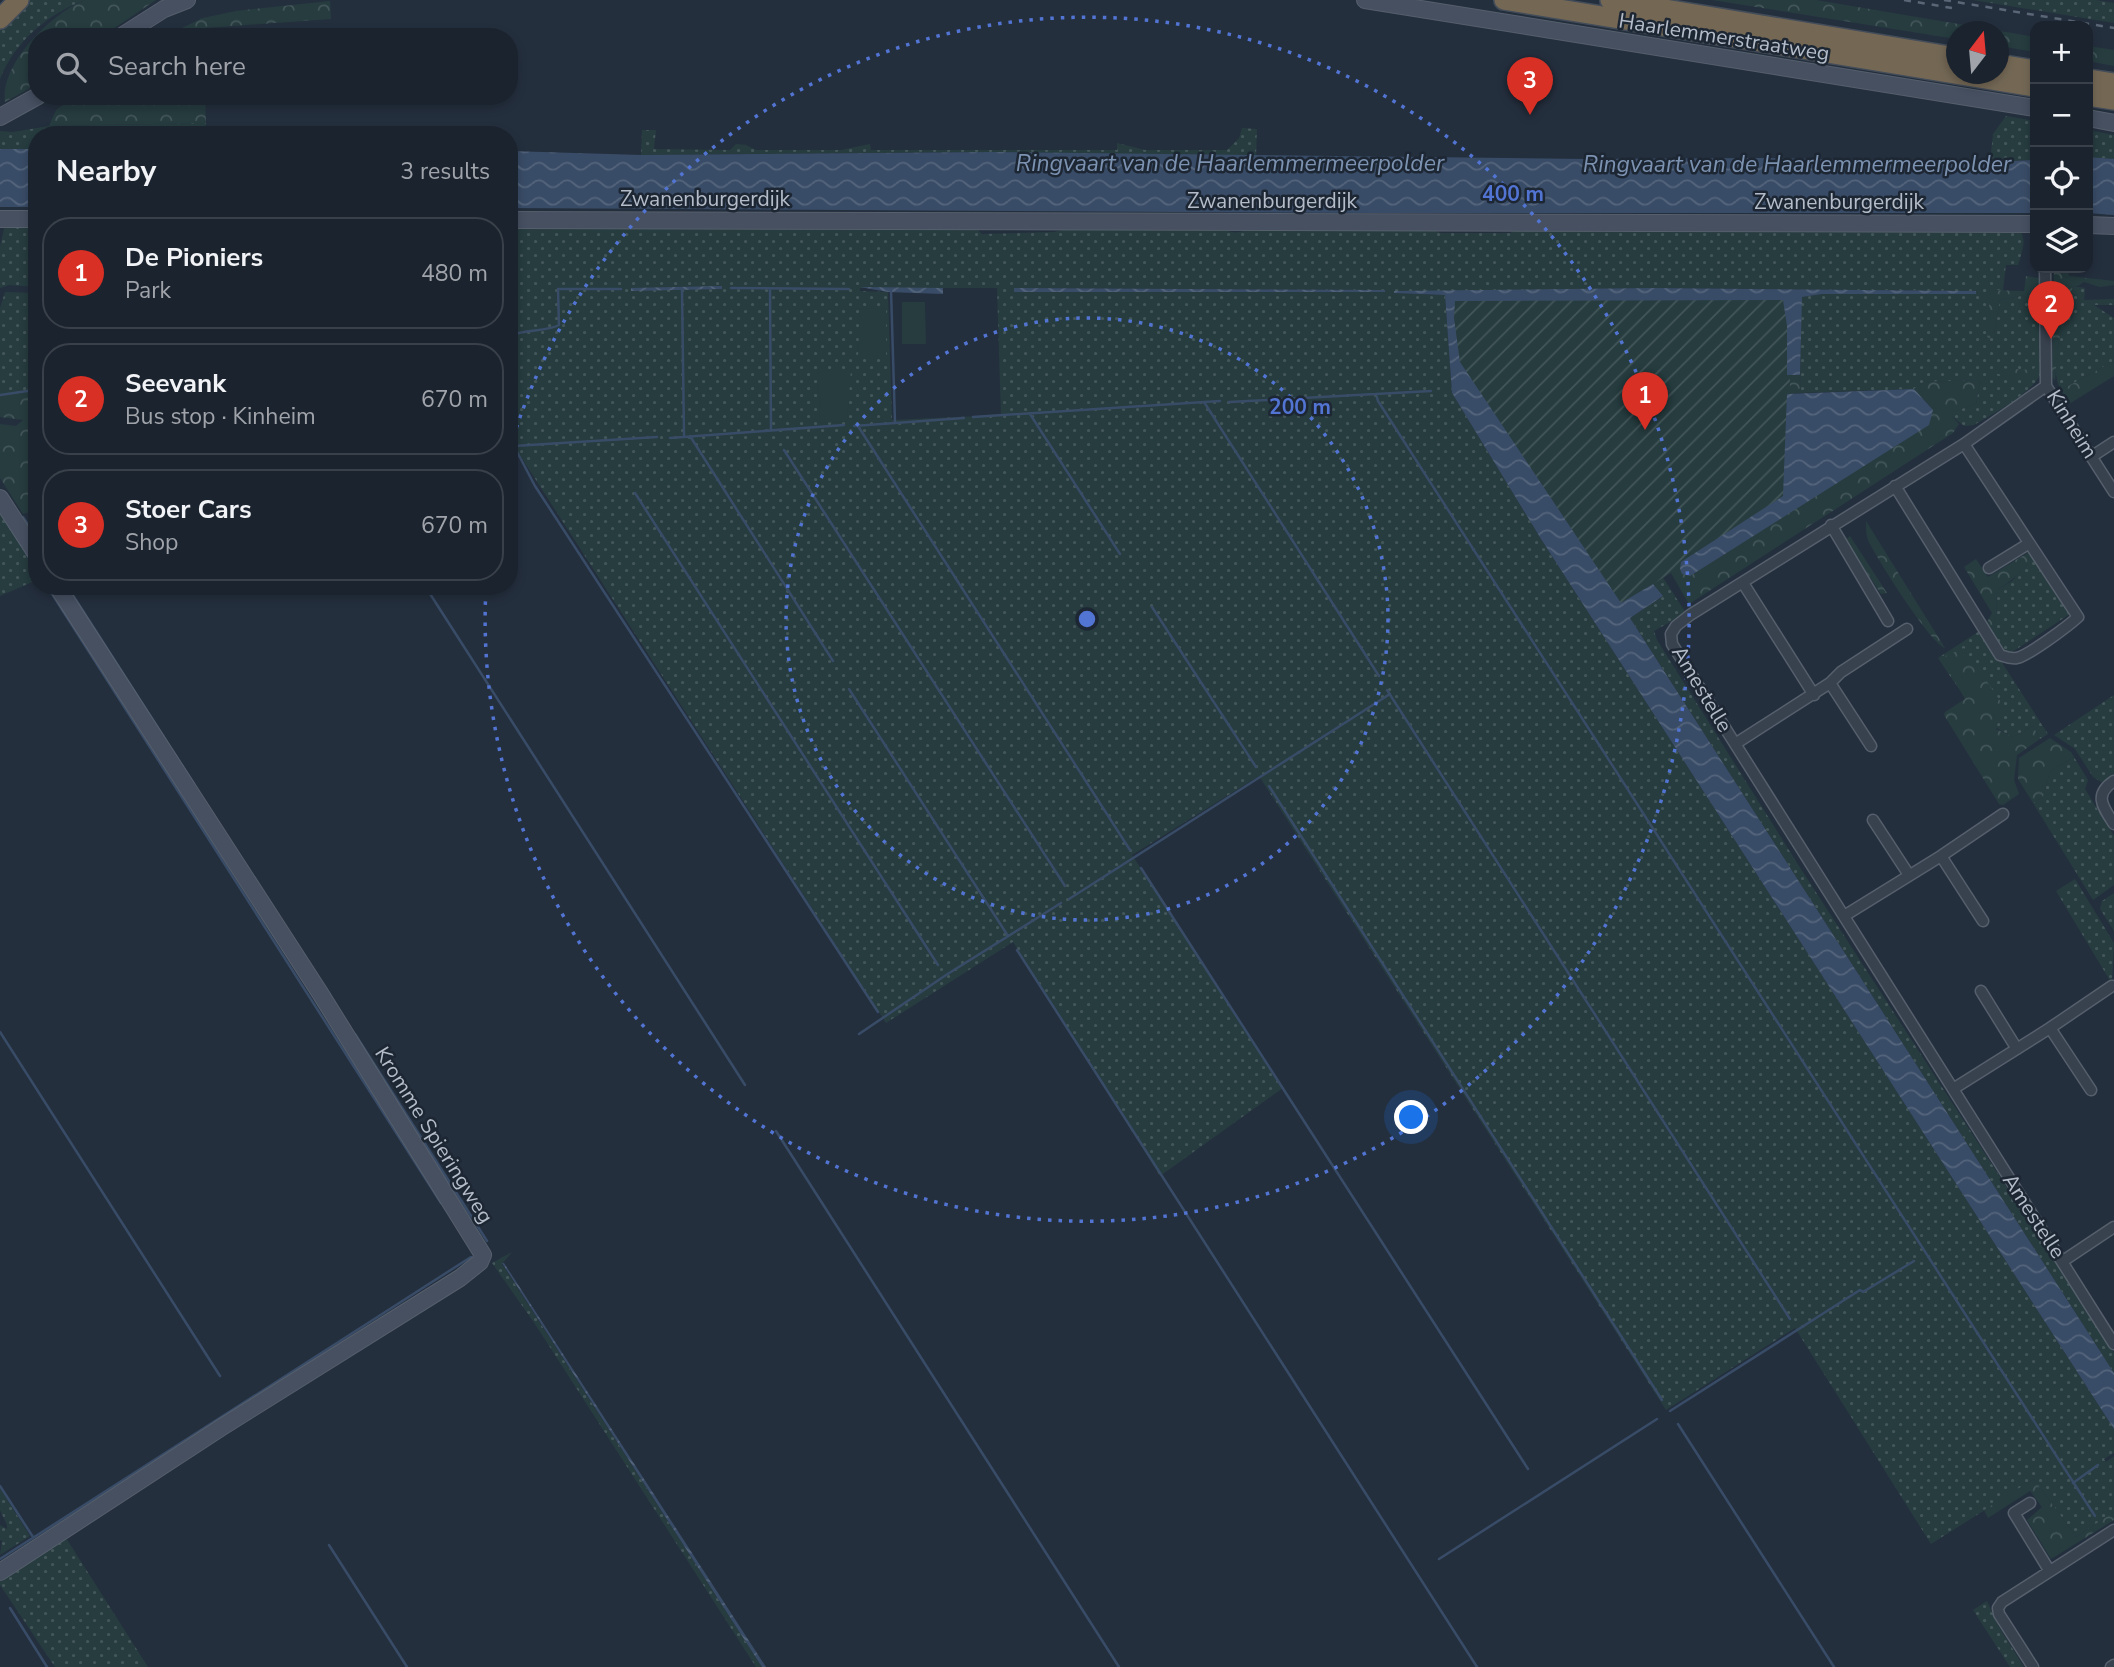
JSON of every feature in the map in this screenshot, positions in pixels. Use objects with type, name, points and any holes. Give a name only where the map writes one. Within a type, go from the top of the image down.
[{"type":"highway","points":[[0,19],[19,0]]},
{"type":"highway","points":[[1504,0],[2030,86]]},
{"type":"highway","points":[[1610,0],[1946,55]]},
{"type":"highway","points":[[2009,66],[2030,69]]},
{"type":"highway","points":[[2093,80],[2114,83]]},
{"type":"highway","points":[[2093,97],[2114,100]]},
{"type":"street","points":[[134,28],[164,9],[187,0]]},
{"type":"street","name":"Haarlemmerstraatweg","points":[[1365,0],[2030,107]]},
{"type":"street","points":[[0,117],[28,102]]},
{"type":"street","points":[[2093,119],[2114,123]]},
{"type":"street","points":[[0,234],[0,219],[28,219]]},
{"type":"street","name":"Zwanenburgerdijk","points":[[518,220],[2030,224]]},
{"type":"street","points":[[2093,225],[2114,226]]},
{"type":"street","name":"Kinheim","points":[[2045,273],[2046,386],[2114,492]]},
{"type":"street","points":[[1814,695],[1743,583],[1831,525],[1964,444],[2046,386]]},
{"type":"street","points":[[2091,457],[2114,442]]},
{"type":"street","points":[[1895,486],[2000,654],[2019,658],[2069,626],[2078,617],[1964,444]]},
{"type":"street","points":[[0,498],[28,541]]},
{"type":"street","points":[[1831,525],[1888,621]]},
{"type":"street","points":[[1989,568],[2028,544]]},
{"type":"street","name":"Amestelle","points":[[1743,583],[1676,626],[1671,634],[1672,644],[2114,1344]]},
{"type":"street","name":"Kromme Spieringweg","points":[[0,1573],[222,1426],[460,1278],[480,1262],[483,1255],[320,993],[63,595]]},
{"type":"street","name":"Amestelle","points":[[1735,744],[1814,695],[1841,671],[1908,629]]},
{"type":"street","points":[[1830,683],[1871,746]]},
{"type":"street","points":[[2114,781],[2105,787],[2101,795],[2102,805],[2114,824]]},
{"type":"street","points":[[1844,916],[2003,814]]},
{"type":"street","points":[[1873,820],[1909,875]]},
{"type":"street","points":[[1941,856],[1983,921]]},
{"type":"street","points":[[1952,1089],[2112,986]]},
{"type":"street","points":[[1981,991],[2017,1049]]},
{"type":"street","points":[[2050,1028],[2091,1090]]},
{"type":"street","points":[[2063,1261],[2114,1227]]},
{"type":"street","points":[[2029,1503],[2014,1513],[2049,1570]]},
{"type":"street","points":[[2033,1667],[1999,1614],[1998,1608],[2010,1596],[2114,1530]]},
{"type":"green space","points":[[29,0],[85,0],[58,13],[37,28],[28,28],[28,37],[6,65],[0,79],[0,29]]},
{"type":"green space","points":[[85,0],[156,0],[114,28],[44,28],[72,6]]},
{"type":"green space","points":[[1712,0],[1816,0],[1946,22],[1946,37]]},
{"type":"green space","points":[[1973,0],[2096,0],[2114,3],[2114,23]]},
{"type":"green space","points":[[330,1],[331,19],[182,28],[203,18],[236,11]]},
{"type":"green space","points":[[2009,33],[2030,36],[2030,51],[2009,48]]},
{"type":"green space","points":[[28,46],[28,89],[5,102],[11,71]]},
{"type":"green space","points":[[2093,47],[2114,50],[2114,66],[2093,62]]},
{"type":"green space","points":[[63,105],[205,105],[206,123],[49,126],[56,110]]},
{"type":"green space","points":[[2006,116],[2030,120],[2030,160],[1990,162],[1993,134]]},
{"type":"green space","points":[[206,123],[206,126],[49,126]]},
{"type":"green space","points":[[1242,128],[1257,129],[1256,156],[993,152],[641,155],[642,130],[656,130],[654,149],[730,150],[736,144],[756,150],[841,150],[870,144],[871,150],[1117,150],[1117,143],[1145,150],[1227,150],[1239,138]]},
{"type":"green space","points":[[28,130],[28,149],[0,149],[0,131]]},
{"type":"green space","points":[[2093,131],[2114,135],[2114,159],[2093,157]]},
{"type":"green space","points":[[12,224],[28,224],[28,286],[9,285],[0,288],[0,246],[4,229]]},
{"type":"green space","points":[[518,224],[976,228],[982,234],[1054,232],[1066,229],[1220,226],[1235,232],[1251,226],[1312,227],[1330,231],[1349,227],[1429,227],[1440,233],[1510,233],[1519,228],[2018,228],[2021,232],[2023,241],[2018,265],[2006,265],[2003,290],[1990,290],[1994,333],[2000,300],[2040,292],[2042,371],[2023,394],[1974,425],[1964,426],[1948,413],[1976,404],[1980,380],[1924,382],[1914,389],[1800,393],[1801,297],[1822,294],[1975,294],[1976,291],[1653,288],[1394,293],[1445,295],[1452,393],[1541,539],[2114,1429],[2114,1453],[2104,1459],[2106,1462],[2114,1456],[2114,1512],[2076,1537],[2034,1479],[1931,1544],[1795,1328],[1666,1410],[1259,776],[1132,855],[1283,1088],[1160,1176],[1013,942],[886,1023],[518,452]],"holes":[[[860,288],[997,288],[1001,415],[892,420],[888,292],[860,291]],[[1015,288],[1384,292],[1014,292]]]},
{"type":"green space","points":[[2054,273],[2114,281],[2114,285],[2100,287],[2084,282],[2073,286],[2058,344],[2055,381],[2052,376]]},
{"type":"green space","points":[[2026,276],[2039,278],[2040,292],[2000,300],[1994,333],[1987,341],[1990,290],[2024,291]]},
{"type":"green space","points":[[2073,286],[2085,288],[2084,300],[2114,299],[2114,305],[2094,305],[2114,318],[2114,361],[2061,390],[2057,381],[2057,355]]},
{"type":"green space","points":[[5,292],[28,293],[28,392],[0,396],[0,308]]},
{"type":"green space","points":[[1789,296],[1791,496],[1619,606],[1454,363],[1450,297]]},
{"type":"green space","points":[[902,302],[925,302],[926,344],[902,344]]},
{"type":"green space","points":[[860,308],[886,309],[886,359],[858,359]]},
{"type":"green space","points":[[2114,361],[2114,376],[2069,404],[2061,390]]},
{"type":"green space","points":[[2038,365],[2039,370],[2022,380],[1994,373],[1996,368],[2032,370]]},
{"type":"green space","points":[[818,369],[851,369],[847,421],[820,423]]},
{"type":"green space","points":[[1787,375],[1800,375],[1800,393],[1788,394],[1690,576],[1771,524],[1933,410],[1914,389],[1924,382],[1980,380],[1976,404],[1949,413],[1959,424],[1953,433],[1689,604],[1664,561]]},
{"type":"green space","points":[[28,392],[28,513],[23,514],[0,478],[0,424],[16,426],[23,420],[0,417],[0,396]]},
{"type":"green space","points":[[0,509],[28,557],[28,584],[0,596]]},
{"type":"green space","points":[[1866,521],[1945,648],[1928,632],[1882,565],[1868,540]]},
{"type":"green space","points":[[1850,536],[1887,593],[1881,594],[1845,540]]},
{"type":"green space","points":[[2029,552],[2034,557],[2030,562],[1997,590],[1996,618],[1990,631],[1986,624],[1992,613],[1964,567],[1976,559],[1988,577]]},
{"type":"green space","points":[[2034,557],[2070,614],[2006,656],[1990,631],[1996,618],[1997,590],[2012,581]]},
{"type":"green space","points":[[1660,573],[1686,613],[1654,631],[1657,640],[1799,866],[2114,1353],[2114,1373],[1630,618],[1662,597],[1653,584]]},
{"type":"green space","points":[[1981,630],[2048,734],[2040,739],[2033,726],[2013,737],[1989,722],[1970,703],[1938,658]]},
{"type":"green space","points":[[1964,648],[2003,705],[1996,729],[2013,737],[2033,726],[2040,739],[2017,755],[2014,780],[2019,794],[2003,805],[1999,804],[1944,715],[1965,699],[1941,658]]},
{"type":"green space","points":[[2114,695],[2114,776],[2103,783],[2093,777],[2075,749],[2054,735]]},
{"type":"green space","points":[[2050,738],[2074,757],[2050,771],[2043,797],[2033,803],[2018,779],[2019,758]]},
{"type":"green space","points":[[2074,757],[2088,780],[2085,789],[2114,836],[2114,885],[2093,900],[2033,803],[2043,797],[2050,771]]},
{"type":"green space","points":[[2075,879],[2114,943],[2112,984],[2056,891]]},
{"type":"green space","points":[[2114,893],[2114,931],[2100,909],[2102,901]]},
{"type":"green space","points":[[512,1252],[502,1264],[762,1667],[756,1667],[535,1324],[492,1263]]},
{"type":"green space","points":[[2034,1479],[2076,1537],[2114,1512],[2114,1520],[2051,1559],[2027,1520],[2042,1507],[2030,1491],[1988,1518],[1984,1510]]},
{"type":"green space","points":[[0,1488],[30,1536],[0,1555],[0,1525],[7,1529],[7,1525],[0,1510]]},
{"type":"green space","points":[[66,1538],[148,1667],[55,1667],[0,1585],[0,1581]]},
{"type":"green space","points":[[1987,1601],[1999,1627],[2024,1667],[2010,1667],[1973,1610]]},
{"type":"water","points":[[0,149],[28,149],[28,207],[0,207]]},
{"type":"water","name":"Ringvaart van de Haarlemmermeerpolder","points":[[518,151],[641,155],[993,152],[1584,159],[2030,160],[2030,213],[1378,213],[518,208]]},
{"type":"water","points":[[2093,157],[2114,159],[2114,215],[2093,213]]},
{"type":"water","points":[[722,286],[722,289],[631,291],[631,288]]},
{"type":"water","points":[[860,287],[943,288],[943,294],[888,292]]},
{"type":"water","points":[[1014,288],[1385,290],[1385,292],[1014,292]]},
{"type":"water","points":[[1653,288],[1976,291],[1976,294],[1822,294],[1802,297],[1800,375],[1787,375],[1787,326],[1783,300],[1455,301],[1454,318],[1460,362],[1621,603],[1653,584],[1663,596],[1630,618],[2114,1373],[2114,1429],[1541,539],[1452,393],[1445,295],[1394,293]]},
{"type":"water","points":[[1914,389],[1933,410],[1929,425],[1690,576],[1682,574],[1681,562],[1783,496],[1787,394]]},
{"type":"water","points":[[504,1263],[766,1667],[762,1667]]},
{"type":"waterway","points":[[731,288],[849,289]]},
{"type":"waterway","points":[[518,333],[559,325],[558,289],[621,289]]},
{"type":"waterway","points":[[682,289],[684,435]]},
{"type":"waterway","points":[[770,289],[771,430]]},
{"type":"waterway","points":[[891,290],[895,423]]},
{"type":"waterway","points":[[0,395],[28,391]]},
{"type":"waterway","points":[[1229,402],[1431,391]]},
{"type":"waterway","points":[[1376,394],[2095,1516]]},
{"type":"waterway","points":[[973,417],[1220,401]]},
{"type":"waterway","points":[[1204,402],[1379,676]]},
{"type":"waterway","points":[[1030,414],[1120,554]]},
{"type":"waterway","points":[[854,426],[964,418]]},
{"type":"waterway","points":[[670,438],[844,425]]},
{"type":"waterway","points":[[858,426],[1130,850]]},
{"type":"waterway","points":[[690,436],[833,661]]},
{"type":"waterway","points":[[518,446],[657,437]]},
{"type":"waterway","points":[[784,450],[1065,886]]},
{"type":"waterway","points":[[518,454],[535,486],[878,1012]]},
{"type":"waterway","points":[[635,493],[938,965]]},
{"type":"waterway","points":[[23,517],[28,524]]},
{"type":"waterway","points":[[4,518],[28,556]]},
{"type":"waterway","points":[[53,595],[441,1203]]},
{"type":"waterway","points":[[73,595],[194,784]]},
{"type":"waterway","points":[[431,595],[745,1085]]},
{"type":"waterway","points":[[1152,607],[1256,767]]},
{"type":"waterway","points":[[849,689],[1008,936]]},
{"type":"waterway","points":[[1387,690],[1790,1319]]},
{"type":"waterway","points":[[1069,899],[1390,694]]},
{"type":"waterway","points":[[1269,786],[1662,1400]]},
{"type":"waterway","points":[[1141,868],[1528,1469]]},
{"type":"waterway","points":[[859,1034],[946,975],[1061,903]]},
{"type":"waterway","points":[[1017,950],[1477,1667]]},
{"type":"waterway","points":[[0,1032],[220,1376]]},
{"type":"waterway","points":[[355,1034],[487,1241]]},
{"type":"waterway","points":[[776,1131],[1119,1667]]},
{"type":"waterway","points":[[0,1559],[471,1257]]},
{"type":"waterway","points":[[1670,1411],[1860,1290],[1863,1292],[1914,1261]]},
{"type":"waterway","points":[[1439,1559],[1657,1419]]},
{"type":"waterway","points":[[1678,1424],[1834,1667]]},
{"type":"waterway","points":[[2073,1483],[2098,1465]]},
{"type":"waterway","points":[[0,1486],[33,1537]]},
{"type":"waterway","points":[[329,1545],[407,1667]]},
{"type":"waterway","points":[[10,1608],[47,1667]]},
{"type":"railway","points":[[1904,0],[1952,8]]},
{"type":"railway","points":[[1944,0],[2114,28]]},
{"type":"place","name":"Stoer Cars","points":[[1530,115]]},
{"type":"place","name":"Seevank","points":[[2051,339]]},
{"type":"place","name":"De Pioniers","points":[[1645,430]]}]
